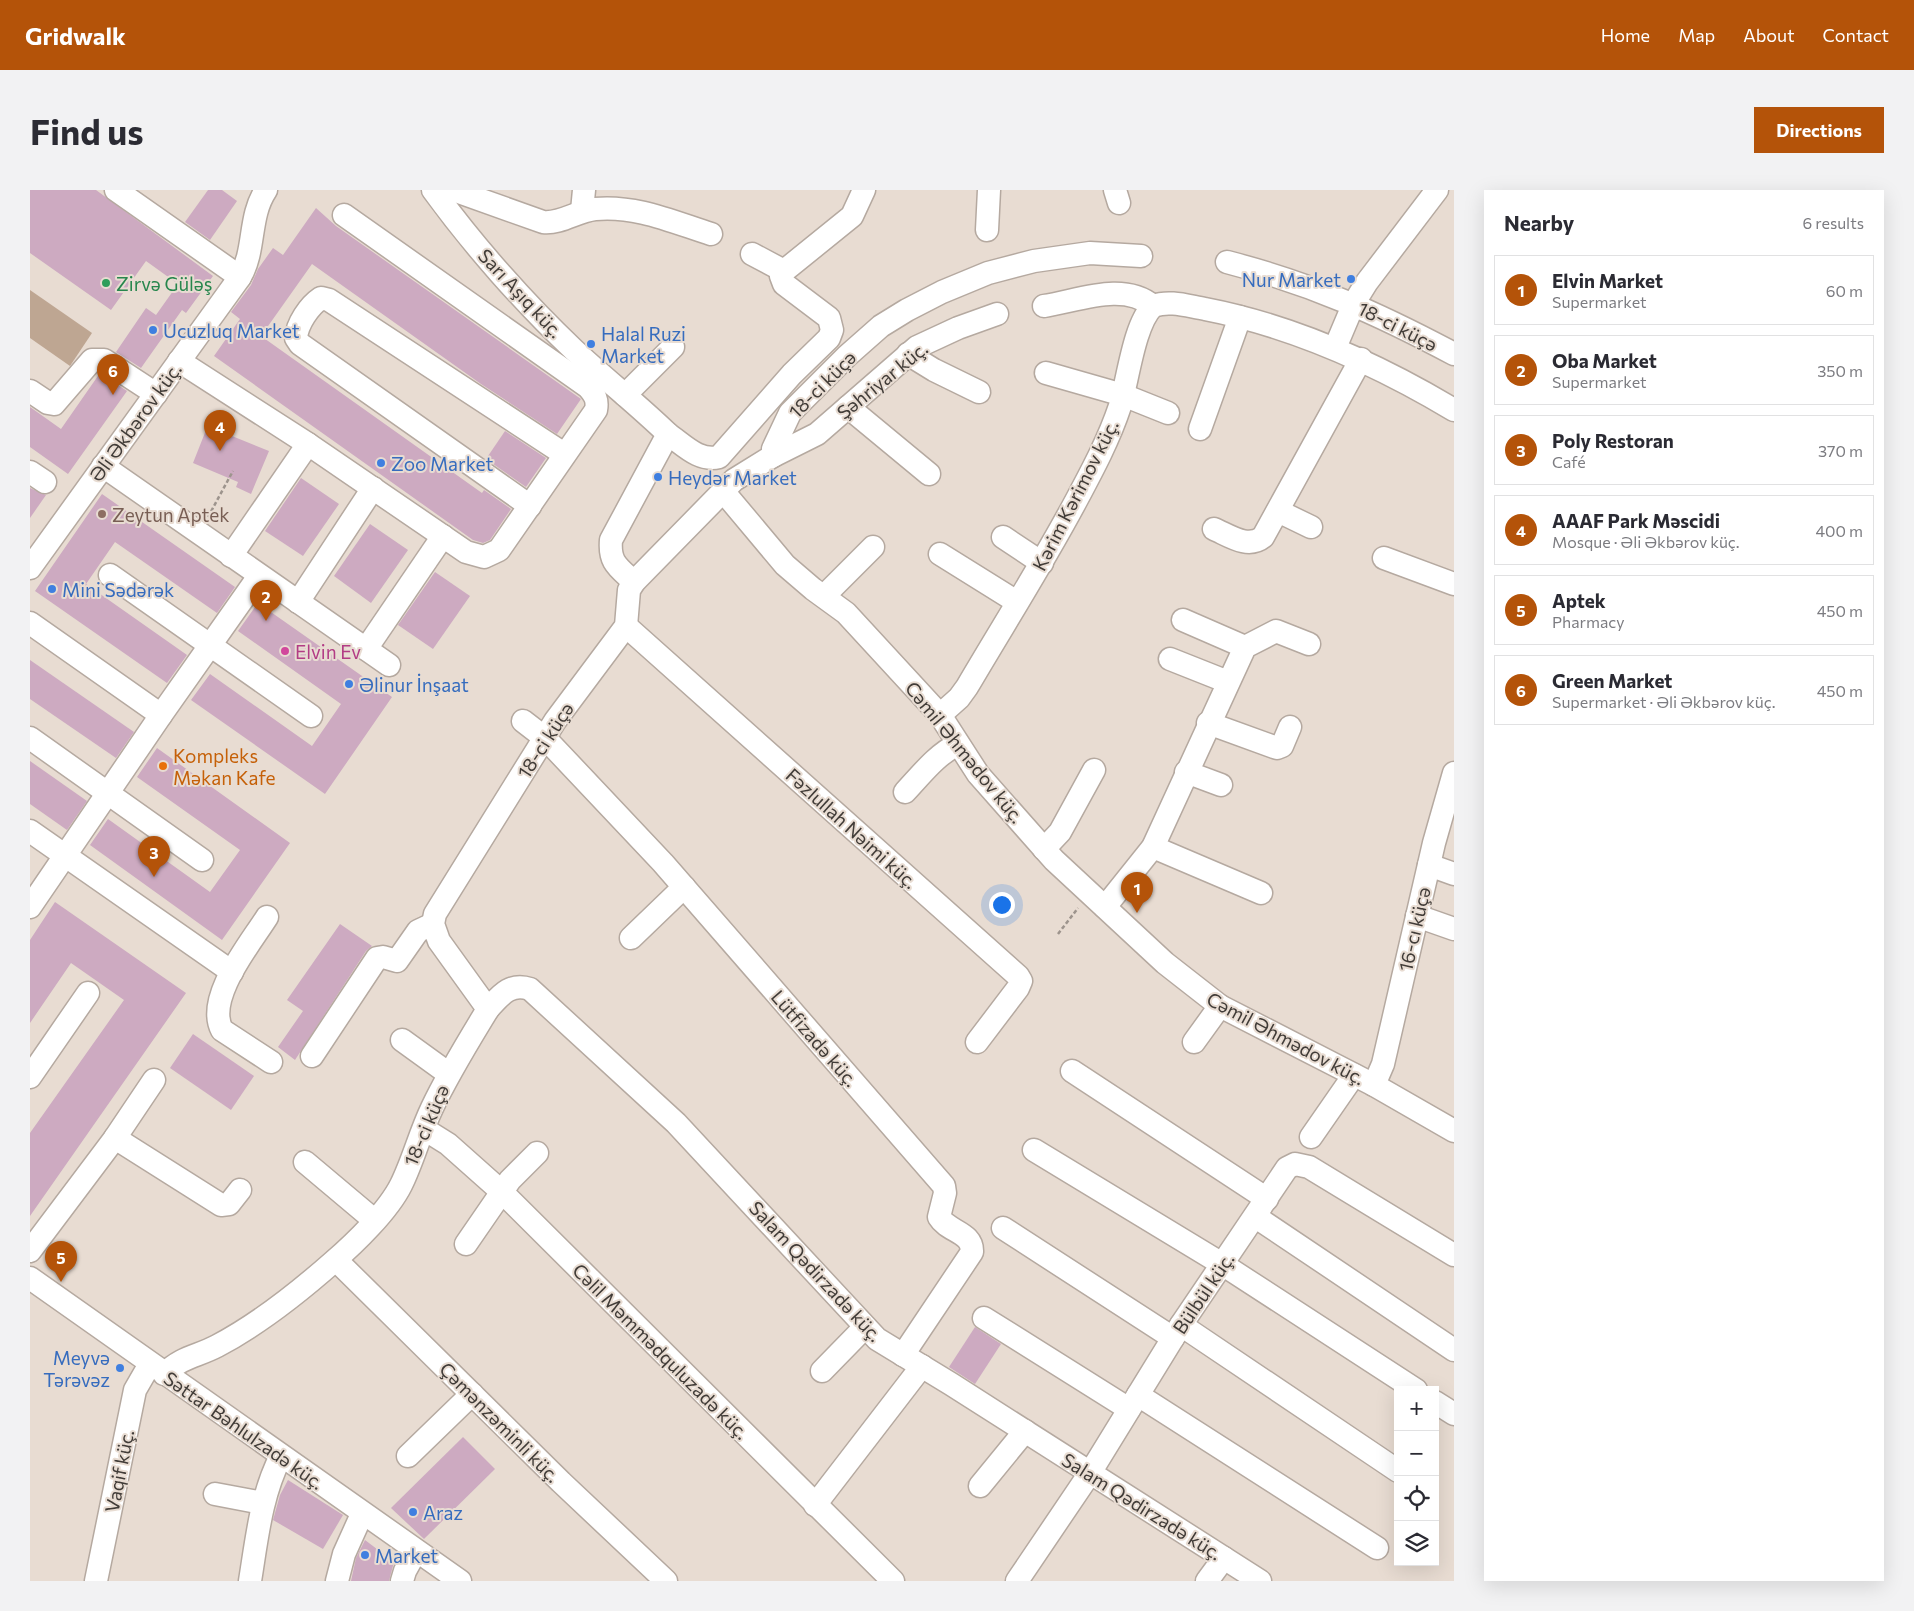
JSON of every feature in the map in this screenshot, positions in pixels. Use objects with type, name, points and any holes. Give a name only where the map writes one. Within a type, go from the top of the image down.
[{"type":"street","points":[[116,190],[240,276]]},
{"type":"street","points":[[752,254],[784,271],[852,216],[864,190]]},
{"type":"street","points":[[988,190],[988,230]]},
{"type":"street","points":[[1335,348],[1354,303],[1367,282],[1437,190]]},
{"type":"street","points":[[444,191],[543,222],[551,223],[583,200],[613,208],[632,209],[712,234]]},
{"type":"street","name":"Sarı Aşıq küç.","points":[[444,191],[464,230],[542,318],[668,434],[700,456],[710,459],[720,456],[792,374],[829,338],[832,330],[828,318],[784,284],[781,276],[784,271]]},
{"type":"street","name":"Əli Əkbərov küç.","points":[[30,568],[240,276],[247,260],[257,193]]},
{"type":"street","points":[[179,361],[476,556],[491,555],[505,544],[564,454],[596,410],[598,402],[588,387],[344,215]]},
{"type":"street","name":"18-ci küçə","points":[[773,456],[773,449],[790,413],[867,338],[881,326],[908,310],[942,292],[988,273],[1034,261],[1090,253],[1140,256]]},
{"type":"street","name":"18-ci küçə","points":[[1227,262],[1308,286],[1354,303],[1454,354]]},
{"type":"street","points":[[1044,306],[1074,301],[1101,293],[1136,296],[1153,306],[1170,303],[1240,317],[1335,348],[1361,359],[1454,410]]},
{"type":"street","points":[[530,506],[300,344],[296,338],[297,329],[310,309],[321,298],[328,300],[564,454]]},
{"type":"street","name":"Kərim Kərimov küç.","points":[[940,715],[959,698],[967,687],[1042,563],[1102,452],[1112,432],[1142,321],[1153,306]]},
{"type":"street","name":"Şəhriyar küç.","points":[[773,456],[817,434],[908,354],[930,340],[997,314]]},
{"type":"street","points":[[1200,430],[1240,317]]},
{"type":"street","points":[[625,395],[673,347]]},
{"type":"street","points":[[908,354],[979,392]]},
{"type":"street","points":[[30,391],[48,403],[54,404],[92,360],[98,358],[156,394]]},
{"type":"street","points":[[1214,529],[1250,544],[1256,543],[1263,538],[1361,359]]},
{"type":"street","points":[[1046,372],[1123,395],[1168,413]]},
{"type":"street","points":[[848,407],[929,474]]},
{"type":"street","points":[[634,582],[610,556],[611,540],[668,434]]},
{"type":"street","points":[[231,556],[308,444]]},
{"type":"street","points":[[626,626],[629,590],[634,582],[734,480],[773,456]]},
{"type":"street","points":[[103,466],[389,665]]},
{"type":"street","points":[[298,602],[373,488]]},
{"type":"street","name":"Cəmil Əhmədov küç.","points":[[723,491],[785,565],[813,589],[846,613],[940,715],[978,774],[1044,849],[1182,978],[1220,1006],[1364,1080],[1454,1131]]},
{"type":"street","points":[[1278,511],[1311,527]]},
{"type":"street","points":[[366,649],[443,536]]},
{"type":"street","points":[[1003,537],[1042,563]]},
{"type":"street","points":[[824,596],[873,547]]},
{"type":"street","points":[[940,554],[1017,602]]},
{"type":"street","points":[[1384,558],[1454,584]]},
{"type":"street","points":[[110,575],[312,716]]},
{"type":"street","points":[[30,907],[161,715],[260,576]]},
{"type":"street","points":[[1183,620],[1245,647]]},
{"type":"street","points":[[30,623],[161,715]]},
{"type":"street","name":"18-ci küçə","points":[[433,924],[435,914],[545,738],[626,626]]},
{"type":"street","name":"Fəzlullah Nəimi küç.","points":[[626,626],[1018,976],[1020,982],[1018,988],[977,1042]]},
{"type":"street","points":[[1097,900],[1153,848],[1186,772],[1245,647],[1276,631],[1309,644]]},
{"type":"street","points":[[1170,659],[1228,682]]},
{"type":"street","name":"Lütfizadə küç.","points":[[523,721],[545,738],[684,887],[940,1180],[945,1192],[939,1217],[943,1224],[969,1238],[972,1244],[972,1252],[912,1361]]},
{"type":"street","points":[[1208,724],[1277,748],[1282,746],[1290,727]]},
{"type":"street","points":[[30,738],[202,860]]},
{"type":"street","points":[[905,792],[941,754],[958,744]]},
{"type":"street","points":[[1044,849],[1060,832],[1094,770]]},
{"type":"street","points":[[1186,772],[1221,785]]},
{"type":"street","name":"16-cı küçə","points":[[1311,1137],[1364,1080],[1383,1064],[1429,865],[1454,773]]},
{"type":"street","points":[[30,831],[232,972]]},
{"type":"street","points":[[1153,848],[1261,893]]},
{"type":"street","points":[[1429,865],[1454,874]]},
{"type":"street","points":[[631,938],[684,887]]},
{"type":"street","points":[[1417,916],[1454,929]]},
{"type":"street","points":[[267,917],[226,982],[218,1012],[218,1022],[222,1030],[271,1062]]},
{"type":"street","points":[[312,1056],[377,958],[383,957],[397,962],[418,931],[433,924],[438,941],[488,1009]]},
{"type":"street","name":"Salam Qədirzadə küç.","points":[[488,1009],[504,992],[512,987],[523,986],[530,989],[676,1123],[877,1340],[1025,1431],[1260,1581]]},
{"type":"street","points":[[30,1077],[88,993]]},
{"type":"street","points":[[1194,1042],[1220,1006]]},
{"type":"street","name":"18-ci küçə","points":[[157,1369],[215,1347],[239,1332],[311,1281],[336,1260],[374,1220],[401,1185],[424,1128],[449,1074],[488,1009]]},
{"type":"street","points":[[402,1040],[449,1074]]},
{"type":"street","points":[[1072,1071],[1454,1350]]},
{"type":"street","points":[[30,1251],[115,1138],[154,1080]]},
{"type":"street","name":"Cəlil Məmmədquluzadə küç.","points":[[424,1128],[448,1144],[502,1192],[893,1581]]},
{"type":"street","points":[[115,1138],[221,1205],[229,1204],[240,1190]]},
{"type":"street","points":[[1034,1150],[1222,1264],[1410,1386]]},
{"type":"street","points":[[466,1244],[502,1192],[537,1153]]},
{"type":"street","points":[[305,1162],[374,1220]]},
{"type":"street","name":"Bülbül küç.","points":[[1017,1581],[1090,1473],[1177,1332],[1287,1168],[1301,1164],[1454,1255]]},
{"type":"street","points":[[1003,1228],[1177,1332],[1394,1468]]},
{"type":"street","name":"Çəmənzəminli küç.","points":[[336,1260],[666,1581]]},
{"type":"street","name":"Səttar Bəhlulzadə küç.","points":[[30,1278],[362,1514],[460,1581]]},
{"type":"street","points":[[984,1318],[1134,1402],[1377,1548]]},
{"type":"street","points":[[822,1372],[865,1327]]},
{"type":"street","points":[[815,1505],[912,1361]]},
{"type":"street","name":"Vaqif küç.","points":[[96,1581],[135,1390],[157,1369]]},
{"type":"street","points":[[408,1456],[472,1394]]},
{"type":"street","points":[[1439,1405],[1454,1414]]},
{"type":"street","points":[[980,1486],[1025,1431]]},
{"type":"street","points":[[250,1581],[263,1502],[270,1477],[281,1456]]},
{"type":"street","points":[[215,1494],[263,1502]]},
{"type":"street","points":[[337,1581],[344,1554],[362,1514]]},
{"type":"street","points":[[402,1581],[405,1570],[416,1551]]},
{"type":"street","points":[[1207,1581],[1224,1558]]},
{"type":"path","points":[[199,533],[233,471]]},
{"type":"path","points":[[1058,934],[1097,900]]},
{"type":"shaded area","points":[[30,290],[92,333],[70,366],[30,338]]},
{"type":"building","points":[[30,190],[96,190],[213,276],[186,313],[182,310],[141,368],[116,352],[146,308],[156,315],[178,284],[146,261],[111,310],[30,253]]},
{"type":"building","points":[[208,190],[222,190],[237,201],[210,240],[185,222]]},
{"type":"building","points":[[316,208],[336,226],[581,399],[557,434],[481,384],[312,264],[261,336],[482,493],[484,490],[511,509],[490,540],[483,543],[473,540],[214,356],[240,319],[231,312],[251,285],[258,269],[273,248],[283,255]]},
{"type":"building","points":[[100,373],[127,391],[68,474],[30,447],[30,407],[61,429]]},
{"type":"building","points":[[210,420],[234,430],[232,436],[269,451],[251,494],[236,487],[238,482],[193,463]]},
{"type":"building","points":[[505,431],[546,458],[526,487],[486,459]]},
{"type":"building","points":[[301,478],[339,504],[303,556],[265,531]]},
{"type":"building","points":[[30,488],[46,495],[30,518]]},
{"type":"building","points":[[102,494],[235,587],[217,613],[115,542],[86,584],[187,655],[167,683],[35,591]]},
{"type":"building","points":[[370,524],[408,550],[371,603],[334,576]]},
{"type":"building","points":[[435,572],[470,596],[433,649],[398,625]]},
{"type":"building","points":[[258,603],[392,697],[325,794],[191,700],[210,674],[312,746],[341,704],[238,631]]},
{"type":"building","points":[[30,660],[134,732],[116,758],[30,699]]},
{"type":"building","points":[[157,748],[290,843],[222,940],[90,845],[108,819],[210,892],[240,850],[137,777]]},
{"type":"building","points":[[30,761],[87,801],[67,830],[30,804]]},
{"type":"building","points":[[55,902],[186,993],[30,1216],[30,1133],[124,1000],[71,963],[30,1023],[30,940]]},
{"type":"building","points":[[340,924],[372,946],[366,951],[295,1060],[278,1047],[303,1011],[287,1000]]},
{"type":"building","points":[[193,1034],[254,1076],[231,1110],[170,1068]]},
{"type":"building","points":[[975,1327],[1001,1344],[975,1384],[949,1367]]},
{"type":"building","points":[[463,1437],[495,1469],[424,1539],[391,1508]]},
{"type":"building","points":[[288,1480],[343,1515],[323,1549],[273,1520],[280,1495]]},
{"type":"building","points":[[365,1540],[394,1562],[389,1581],[351,1581],[356,1558]]},
{"type":"place","name":"Nur Market","points":[[1351,279]]},
{"type":"place","name":"Zirvə Güləş","points":[[106,283]]},
{"type":"place","name":"Ucuzluq Market","points":[[153,330]]},
{"type":"place","name":"Halal Ruzi Market","points":[[591,344]]},
{"type":"place","name":"Green Market","points":[[113,395]]},
{"type":"place","name":"AAAF Park Məscidi","points":[[220,451]]},
{"type":"place","name":"Zoo Market","points":[[381,463]]},
{"type":"place","name":"Heydər Market","points":[[658,477]]},
{"type":"place","name":"Zeytun Aptek","points":[[102,514]]},
{"type":"place","name":"Mini Sədərək","points":[[52,589]]},
{"type":"place","name":"Oba Market","points":[[266,621]]},
{"type":"place","name":"Elvin Ev","points":[[285,651]]},
{"type":"place","name":"Əlinur İnşaat","points":[[349,684]]},
{"type":"place","name":"Kompleks Məkan Kafe","points":[[163,766]]},
{"type":"place","name":"Poly Restoran","points":[[154,877]]},
{"type":"place","name":"Elvin Market","points":[[1137,913]]},
{"type":"place","name":"Aptek","points":[[61,1282]]},
{"type":"place","name":"Meyvə Tərəvəz","points":[[120,1368]]},
{"type":"place","name":"Araz","points":[[413,1512]]},
{"type":"place","name":"Market","points":[[365,1555]]}]
